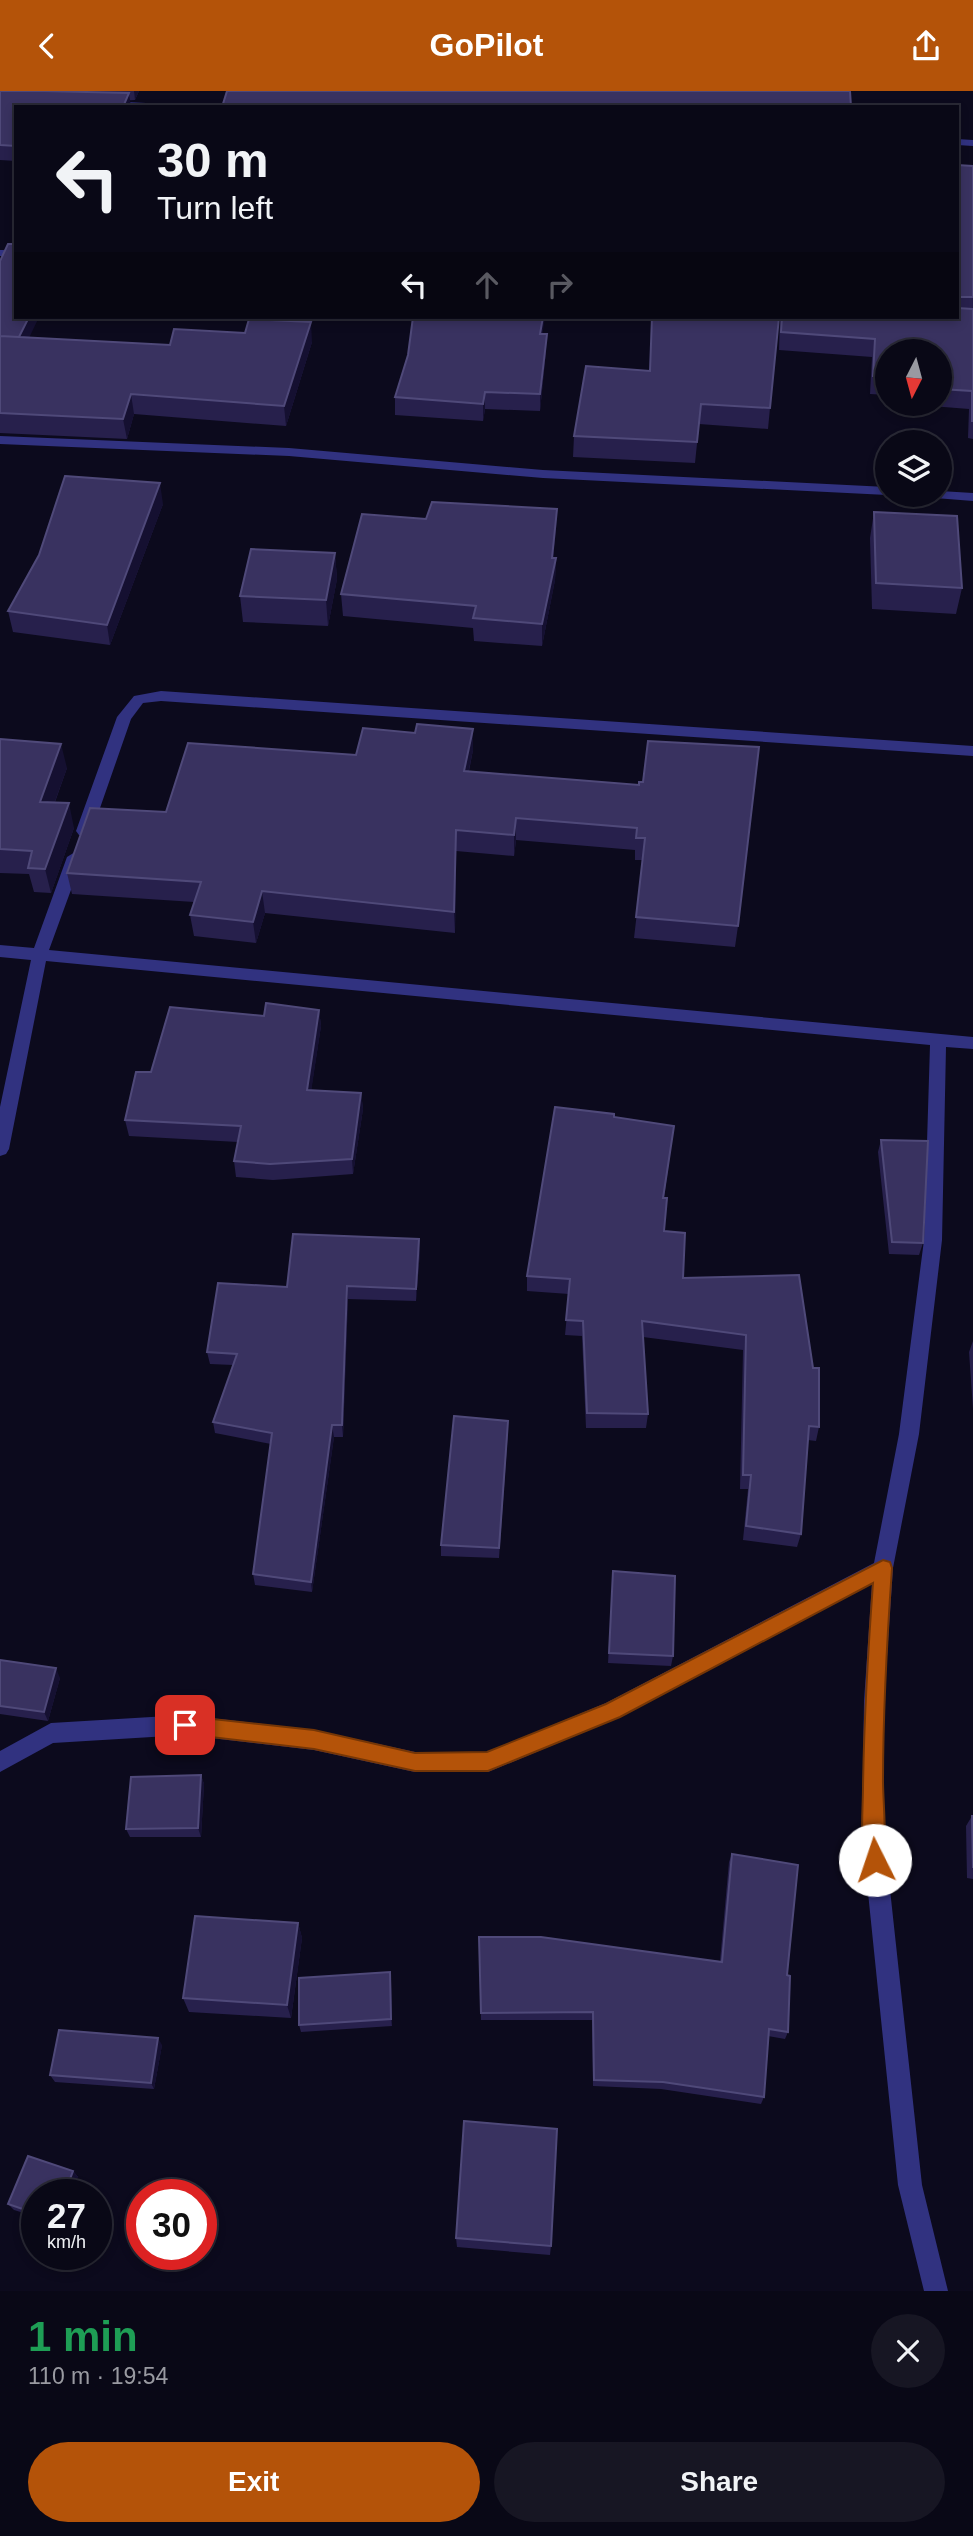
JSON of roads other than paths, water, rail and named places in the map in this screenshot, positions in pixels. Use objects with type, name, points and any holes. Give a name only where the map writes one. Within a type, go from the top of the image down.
[{"type":"street","points":[[97,104],[120,105]]},
{"type":"street","points":[[0,440],[289,452],[543,474],[875,490]]},
{"type":"street","points":[[952,496],[973,497]]},
{"type":"street","points":[[0,1149],[40,953],[124,717],[139,699],[161,696],[973,751]]},
{"type":"street","points":[[0,951],[973,1042]]},
{"type":"street","points":[[936,2291],[910,2185],[873,1834],[874,1701],[883,1568],[909,1434],[933,1240],[938,1039]]},
{"type":"street","points":[[0,1762],[51,1733],[185,1725],[314,1740],[415,1762],[488,1762],[613,1710],[883,1568]]}]
